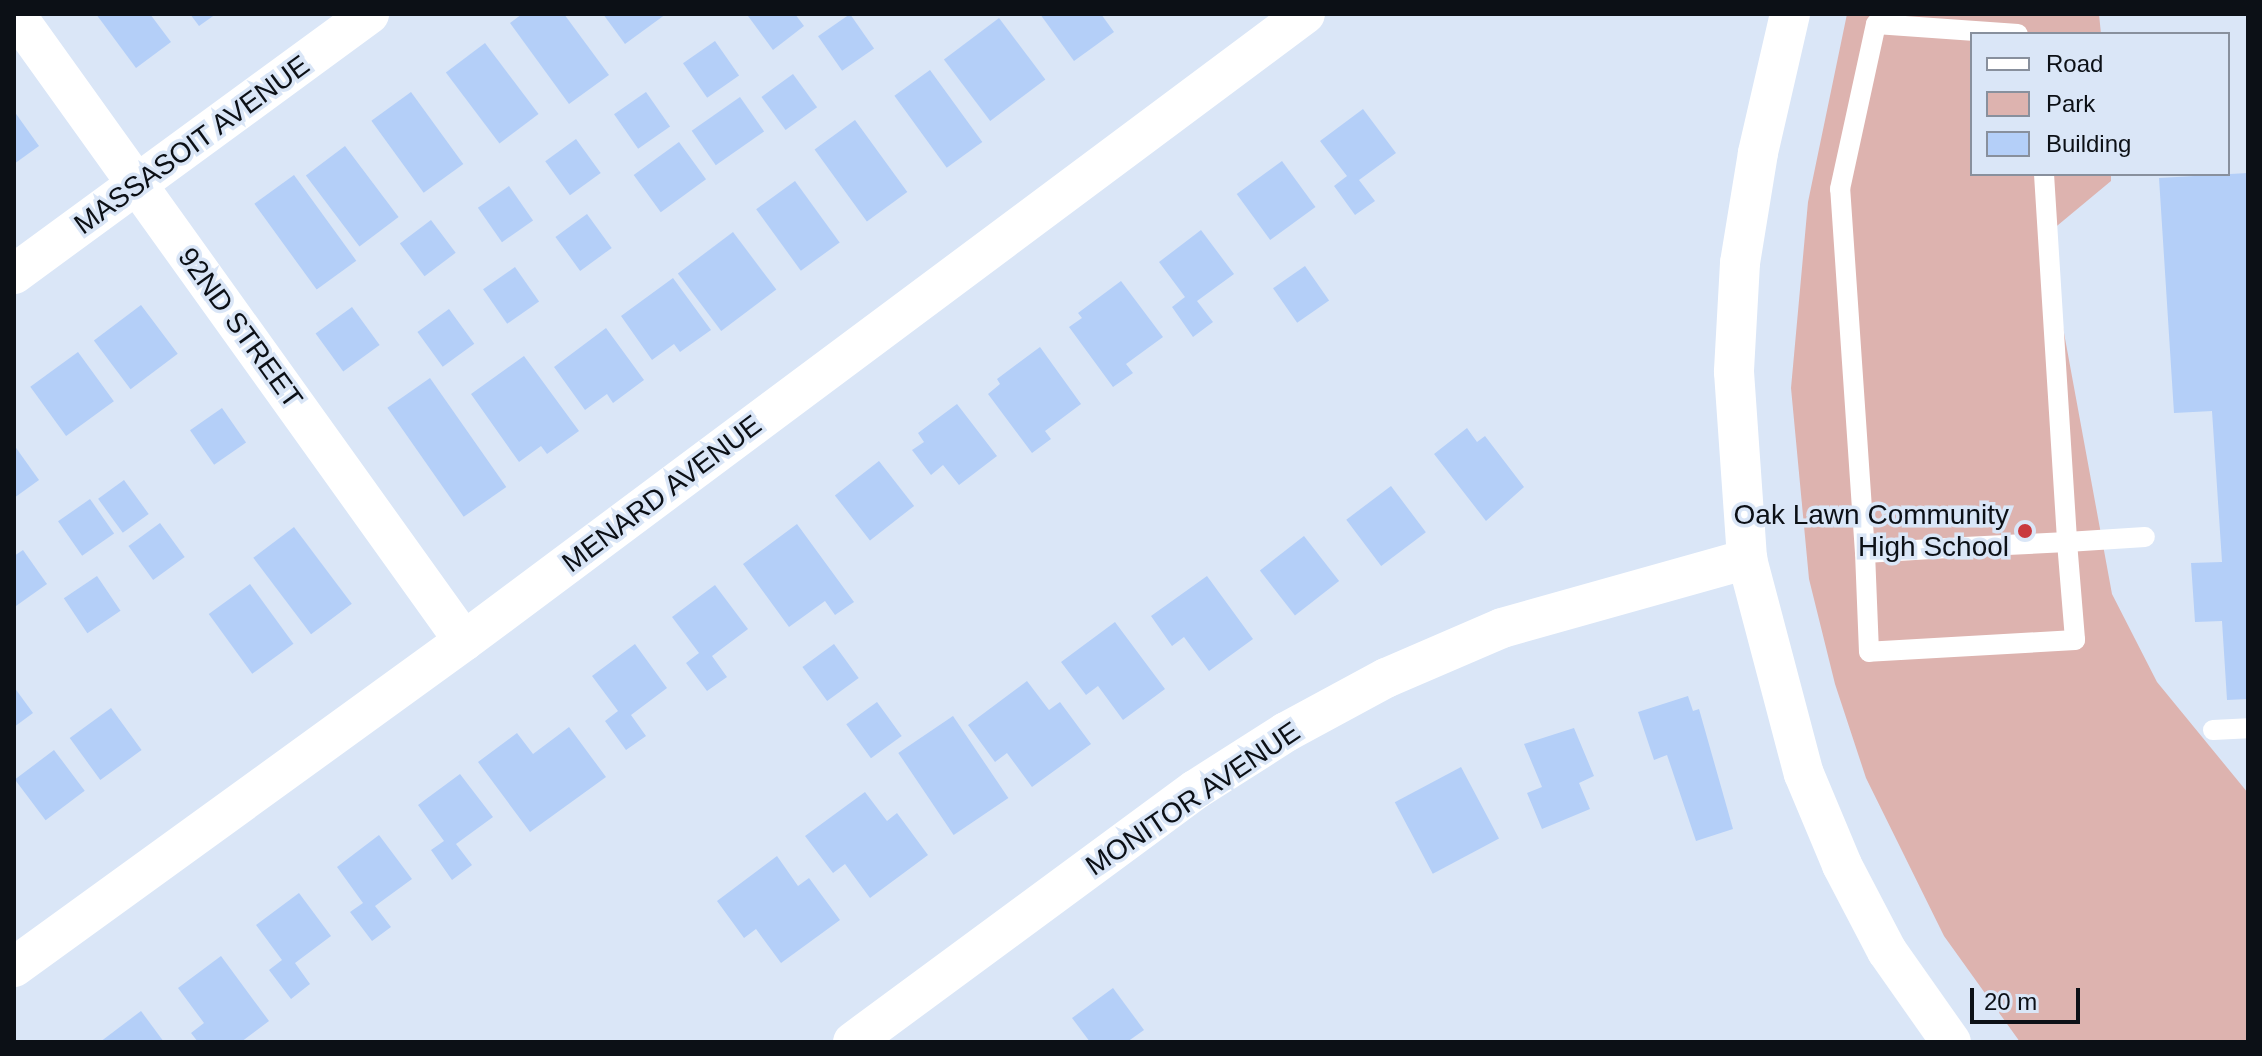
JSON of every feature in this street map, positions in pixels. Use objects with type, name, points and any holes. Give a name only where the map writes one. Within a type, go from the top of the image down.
[{"type":"street","name":"92ND STREET","points":[[15,14],[464,641]]},
{"type":"street","name":"MASSASOIT AVENUE","points":[[14,274],[369,14]]},
{"type":"street","name":"MENARD AVENUE","points":[[14,967],[464,641],[1305,14]]},
{"type":"street","points":[[1790,14],[1758,153],[1740,263],[1734,372],[1747,559],[1804,774],[1837,852],[1887,951],[1951,1042]]},
{"type":"street","name":"MONITOR AVENUE","points":[[853,1042],[1195,790],[1299,725],[1386,678],[1502,628],[1747,559]]},
{"type":"lane","points":[[1990,32],[1876,24],[1840,189],[1869,652],[2075,640],[2044,176]]},
{"type":"lane","points":[[1865,553],[2145,537]]},
{"type":"lane","points":[[2213,730],[2248,728]]},
{"type":"green space","name":"Oak Lawn Community High School","points":[[1847,14],[2099,14],[2101,32],[1970,32],[1970,176],[2111,176],[2111,181],[2046,235],[2112,594],[2157,682],[2248,793],[2248,1042],[2020,1042],[1944,936],[1866,778],[1835,684],[1809,579],[1791,388],[1808,202]]},
{"type":"building","points":[[96,14],[150,14],[171,42],[136,68]]},
{"type":"building","points":[[190,14],[216,14],[199,26]]},
{"type":"building","points":[[522,14],[564,14],[609,75],[569,104],[510,23]]},
{"type":"building","points":[[603,14],[666,14],[625,44]]},
{"type":"building","points":[[795,14],[804,26],[773,50],[748,16]]},
{"type":"building","points":[[850,14],[874,48],[842,71],[818,36]]},
{"type":"building","points":[[1040,14],[1101,14],[1114,32],[1074,61]]},
{"type":"building","points":[[999,18],[1045,79],[990,121],[944,60]]},
{"type":"building","points":[[715,41],[739,75],[707,98],[683,63]]},
{"type":"building","points":[[485,43],[539,114],[499,144],[446,72]]},
{"type":"building","points":[[930,70],[982,142],[947,168],[894,96]]},
{"type":"building","points":[[793,74],[817,107],[786,130],[761,97]]},
{"type":"building","points":[[411,92],[463,164],[424,193],[371,121]]},
{"type":"building","points":[[646,92],[670,126],[638,149],[614,114]]},
{"type":"building","points":[[740,97],[764,131],[716,165],[692,131]]},
{"type":"building","points":[[1363,109],[1396,153],[1359,180],[1375,201],[1355,215],[1334,186],[1347,176],[1320,141]]},
{"type":"building","points":[[14,111],[39,146],[14,164]]},
{"type":"building","points":[[855,120],[907,192],[867,221],[815,149]]},
{"type":"building","points":[[576,139],[601,173],[570,195],[545,161]]},
{"type":"building","points":[[679,142],[706,179],[661,212],[634,175]]},
{"type":"building","points":[[345,146],[399,217],[359,247],[306,175]]},
{"type":"building","points":[[1282,161],[1316,207],[1270,240],[1237,194]]},
{"type":"building","points":[[2248,173],[2248,699],[2227,700],[2222,621],[2195,622],[2191,563],[2222,562],[2212,411],[2174,413],[2159,178]]},
{"type":"building","points":[[294,175],[356,261],[317,290],[254,204]]},
{"type":"building","points":[[795,181],[840,242],[801,271],[756,209]]},
{"type":"building","points":[[509,186],[533,220],[502,242],[478,208]]},
{"type":"building","points":[[587,214],[612,248],[580,271],[555,237]]},
{"type":"building","points":[[431,220],[456,253],[425,276],[400,243]]},
{"type":"building","points":[[1201,230],[1234,274],[1197,301],[1213,322],[1193,337],[1172,307],[1185,297],[1159,262]]},
{"type":"building","points":[[733,232],[776,290],[721,331],[678,274]]},
{"type":"building","points":[[1305,266],[1329,300],[1297,323],[1273,288]]},
{"type":"building","points":[[515,267],[539,301],[507,324],[483,289]]},
{"type":"building","points":[[673,278],[711,330],[680,352],[674,344],[652,360],[621,316]]},
{"type":"building","points":[[1121,281],[1163,337],[1126,364],[1133,373],[1113,387],[1069,327],[1082,318],[1078,313]]},
{"type":"building","points":[[141,305],[178,354],[131,389],[94,341]]},
{"type":"building","points":[[352,307],[380,345],[343,371],[316,333]]},
{"type":"building","points":[[449,309],[474,344],[443,367],[417,332]]},
{"type":"building","points":[[606,328],[644,380],[613,403],[607,394],[585,410],[554,367]]},
{"type":"building","points":[[1040,347],[1081,404],[1045,431],[1051,439],[1032,453],[988,394],[1000,384],[997,379]]},
{"type":"building","points":[[78,352],[114,401],[66,436],[30,387]]},
{"type":"building","points":[[524,356],[579,431],[547,454],[541,446],[519,462],[471,394]]},
{"type":"building","points":[[430,378],[506,487],[464,517],[387,408]]},
{"type":"building","points":[[957,404],[997,456],[959,485],[943,465],[931,475],[912,450],[924,442],[918,433]]},
{"type":"building","points":[[222,408],[246,442],[214,465],[190,430]]},
{"type":"building","points":[[1467,428],[1477,442],[1485,436],[1524,487],[1486,521],[1434,454]]},
{"type":"building","points":[[14,445],[39,480],[14,498]]},
{"type":"building","points":[[879,461],[914,506],[870,540],[835,495]]},
{"type":"building","points":[[124,480],[149,514],[123,533],[98,499]]},
{"type":"building","points":[[1391,486],[1426,532],[1381,566],[1346,520]]},
{"type":"building","points":[[90,499],[114,533],[82,556],[58,521]]},
{"type":"building","points":[[160,523],[185,557],[153,580],[128,546]]},
{"type":"building","points":[[797,524],[854,602],[835,615],[825,601],[789,627],[743,564]]},
{"type":"building","points":[[294,527],[352,604],[311,634],[253,558]]},
{"type":"building","points":[[1304,536],[1339,581],[1295,615],[1260,570]]},
{"type":"building","points":[[23,550],[47,584],[16,606],[14,556]]},
{"type":"building","points":[[97,576],[120,611],[87,633],[64,598]]},
{"type":"building","points":[[1207,576],[1253,639],[1209,671],[1184,637],[1172,646],[1151,616]]},
{"type":"building","points":[[250,584],[293,644],[252,674],[209,614]]},
{"type":"building","points":[[715,585],[748,629],[712,656],[727,677],[707,691],[686,663],[699,653],[672,617]]},
{"type":"building","points":[[1115,622],[1165,689],[1123,720],[1098,686],[1086,695],[1061,662]]},
{"type":"building","points":[[635,644],[667,688],[631,715],[646,736],[626,750],[605,721],[618,711],[592,676]]},
{"type":"building","points":[[834,644],[859,678],[827,701],[802,667]]},
{"type":"building","points":[[1027,681],[1049,710],[1060,702],[1091,744],[1032,787],[1007,753],[995,762],[968,725]]},
{"type":"building","points":[[14,687],[33,713],[14,727]]},
{"type":"building","points":[[1688,696],[1693,711],[1699,709],[1733,829],[1696,841],[1667,755],[1654,760],[1638,712]]},
{"type":"building","points":[[877,702],[902,736],[871,758],[846,724]]},
{"type":"building","points":[[111,708],[142,750],[100,780],[70,738]]},
{"type":"building","points":[[953,716],[1008,798],[954,835],[898,753]]},
{"type":"building","points":[[569,727],[606,777],[530,832],[478,762],[517,733],[533,754]]},
{"type":"building","points":[[1574,728],[1594,776],[1579,783],[1590,809],[1542,829],[1527,793],[1542,787],[1524,744]]},
{"type":"building","points":[[54,750],[85,791],[46,820],[15,779]]},
{"type":"building","points":[[1461,767],[1499,839],[1433,874],[1395,802]]},
{"type":"building","points":[[460,774],[493,817],[456,844],[472,865],[452,880],[431,850],[444,841],[418,805]]},
{"type":"building","points":[[865,792],[887,821],[897,813],[928,855],[870,898],[845,864],[833,873],[805,836]]},
{"type":"building","points":[[379,835],[412,879],[375,906],[391,927],[372,941],[350,912],[363,903],[337,867]]},
{"type":"building","points":[[777,856],[798,886],[809,878],[840,920],[781,963],[756,929],[744,938],[717,901]]},
{"type":"building","points":[[299,893],[331,936],[295,963],[310,984],[291,999],[269,970],[282,960],[256,925]]},
{"type":"building","points":[[221,956],[269,1021],[241,1042],[198,1042],[191,1033],[204,1023],[178,988]]},
{"type":"building","points":[[1113,988],[1144,1030],[1127,1042],[1090,1042],[1072,1018]]},
{"type":"building","points":[[141,1011],[164,1042],[100,1042]]},
{"type":"place","name":"Oak Lawn Community High School","points":[[2025,531]]}]
